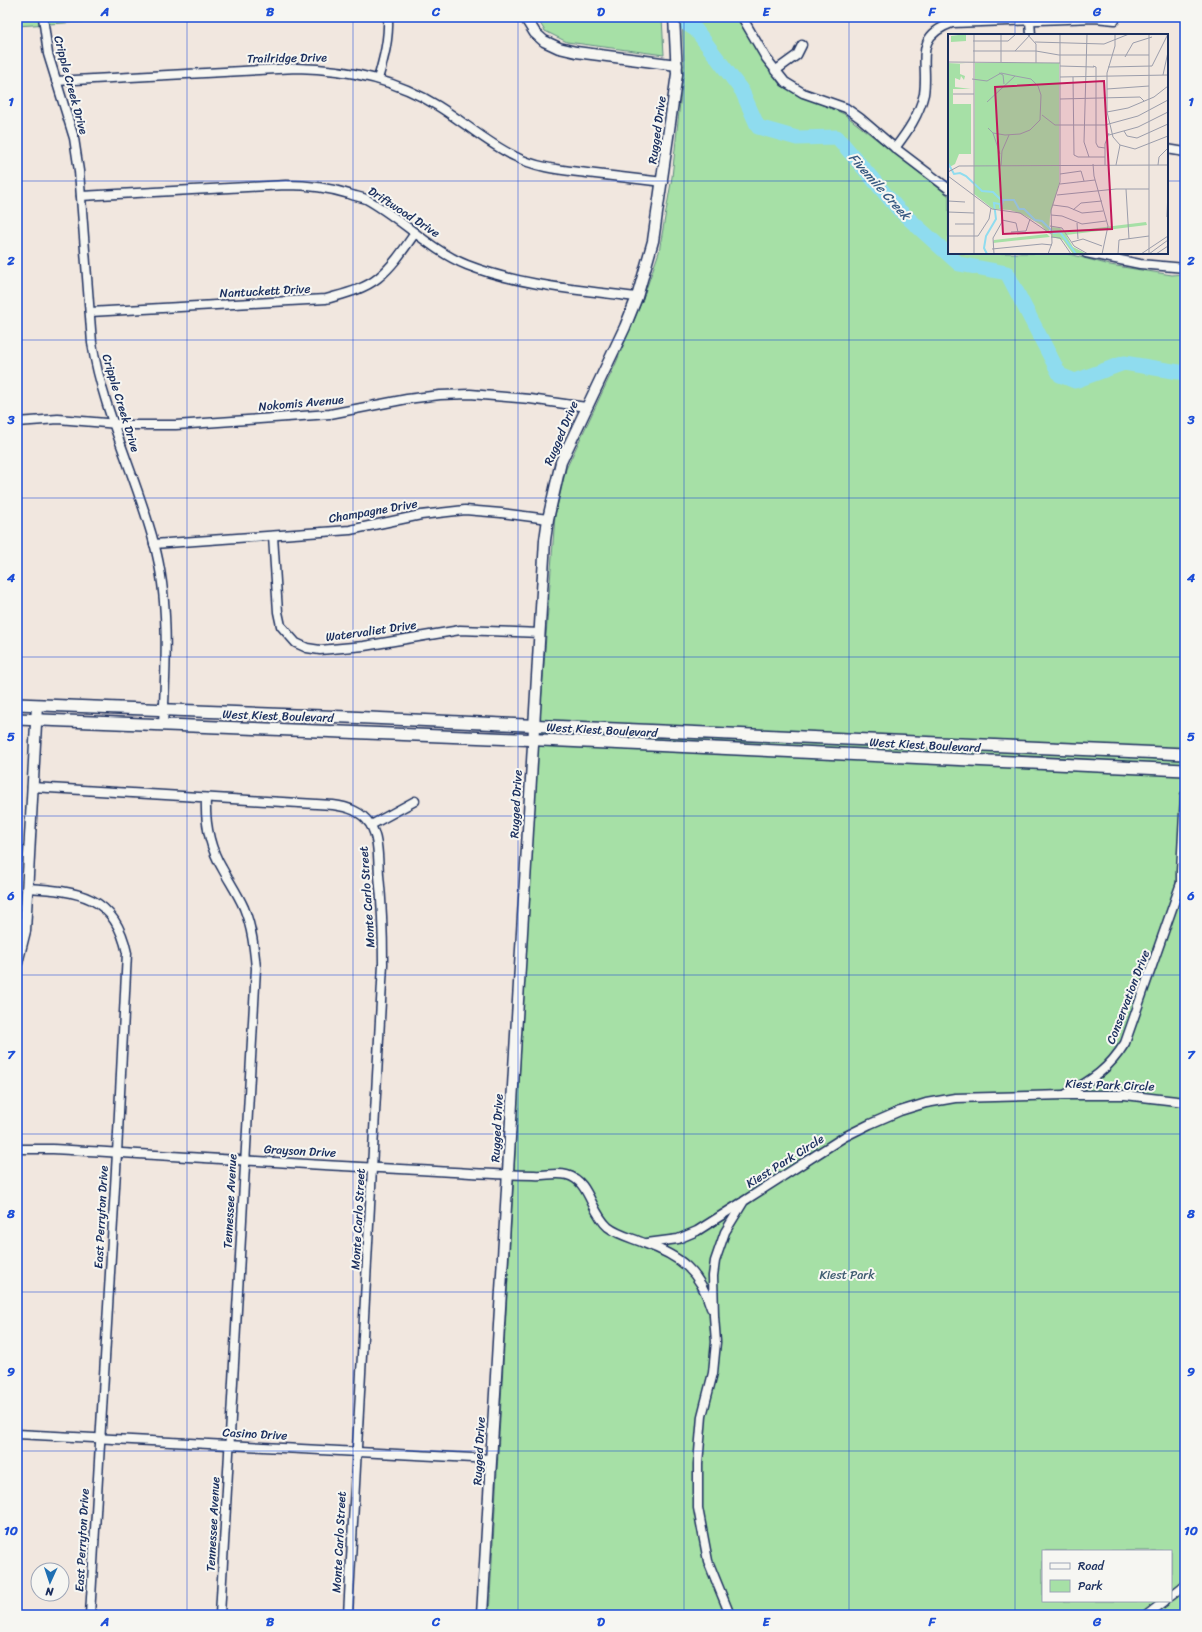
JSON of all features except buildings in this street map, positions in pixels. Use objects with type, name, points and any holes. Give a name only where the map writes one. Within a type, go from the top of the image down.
[{"type":"main road","name":"West Kiest Boulevard","points":[[17,704],[347,716],[534,726],[1185,754]]},
{"type":"main road","points":[[346,732],[347,716]]},
{"type":"main road","name":"West Kiest Boulevard","points":[[17,719],[533,740],[1185,770]]},
{"type":"street","name":"Cripple Creek Drive","points":[[43,17],[48,54],[56,82],[66,108],[74,138],[79,171],[95,363],[113,423],[154,544],[163,587],[166,675],[163,725]]},
{"type":"street","points":[[378,79],[385,55],[389,31],[388,17]]},
{"type":"street","points":[[525,17],[535,33],[544,41],[559,48],[576,52],[677,65]]},
{"type":"street","name":"Rugged Drive","points":[[482,1615],[545,540],[548,519],[561,462],[616,347],[637,297],[653,241],[663,182],[677,65],[674,17]]},
{"type":"street","points":[[742,17],[775,71],[793,88],[846,108],[895,148],[948,187]]},
{"type":"street","points":[[895,148],[914,122],[919,110],[925,79],[925,53],[927,43],[931,35],[940,28],[952,24],[1094,18],[1115,20]]},
{"type":"street","points":[[1030,21],[1031,34]]},
{"type":"street","points":[[775,71],[797,55],[802,45]]},
{"type":"street","name":"Trailridge Drive","points":[[56,82],[297,68],[325,68],[378,79],[419,95],[438,106],[497,147],[514,157],[528,162],[558,169],[663,182]]},
{"type":"street","points":[[1168,150],[1185,152]]},
{"type":"street","name":"Driftwood Drive","points":[[81,196],[286,185],[313,185],[334,189],[365,199],[443,252],[466,265],[492,273],[545,285],[637,297]]},
{"type":"street","name":"Nantuckett Drive","points":[[90,312],[326,299],[348,293],[377,279],[391,266],[416,233]]},
{"type":"street","points":[[1091,254],[1140,264],[1185,268]]},
{"type":"street","name":"Nokomis Avenue","points":[[17,422],[58,419],[157,426],[330,414],[407,399],[440,395],[470,394],[530,399],[586,407]]},
{"type":"street","name":"Champagne Drive","points":[[154,544],[350,530],[421,515],[465,510],[501,512],[548,519]]},
{"type":"street","name":"Watervaliet Drive","points":[[273,536],[278,612],[281,626],[296,643],[307,648],[320,650],[364,646],[460,630],[540,633]]},
{"type":"street","points":[[17,963],[25,931],[37,705]]},
{"type":"street","points":[[32,787],[343,806],[353,809],[364,817],[371,825],[415,801]]},
{"type":"street","name":"Conservation Drive","points":[[1185,795],[1181,848],[1181,883],[1185,895]]},
{"type":"street","name":"Tennessee Avenue","points":[[206,798],[205,818],[208,836],[214,853],[244,907],[254,943],[256,968],[220,1615]]},
{"type":"street","name":"Monte Carlo Street","points":[[348,1615],[383,964],[382,910],[377,849],[375,834],[371,825]]},
{"type":"street","name":"Conservation Drive","points":[[1064,1095],[1092,1080],[1117,1056],[1125,1043],[1181,883]]},
{"type":"street","name":"East Perryton Drive","points":[[27,888],[63,890],[83,895],[101,906],[114,919],[123,936],[127,953],[90,1615]]},
{"type":"street","name":"Kiest Park Circle","points":[[730,1615],[708,1561],[698,1508],[698,1464],[702,1416],[713,1372],[716,1342],[713,1276],[715,1261],[725,1232],[744,1201],[844,1137],[900,1111],[926,1103],[955,1098],[1064,1095],[1126,1095],[1185,1102]]},
{"type":"street","name":"Grayson Drive","points":[[17,1149],[117,1153],[536,1176],[559,1173],[574,1177],[584,1186],[599,1217],[608,1227],[623,1236],[646,1244],[680,1261],[692,1270],[708,1297],[714,1316]]},
{"type":"street","name":"Grayson Drive","points":[[646,1244],[678,1239],[697,1231],[744,1201]]},
{"type":"street","name":"Casino Drive","points":[[17,1434],[100,1437],[492,1459]]},
{"type":"street","points":[[1172,1595],[1185,1585]]},
{"type":"street","points":[[1147,1615],[1164,1602]]},
{"type":"green space","points":[[17,17],[160,17],[17,26]]},
{"type":"green space","points":[[536,17],[662,17],[664,55],[567,42],[545,31]]},
{"type":"green space","name":"Kiest Park","points":[[682,17],[736,17],[780,85],[844,114],[948,195],[948,254],[1069,254],[1110,265],[1172,275],[1185,274],[1185,1615],[489,1615],[538,744],[555,516],[566,469],[616,363],[643,298],[659,252],[672,177],[684,65]]},
{"type":"waterway","name":"Fivemile Creek","points":[[676,17],[696,30],[742,91],[758,127],[797,138],[837,137],[898,209],[959,264],[1007,273],[1060,375],[1075,381],[1124,363],[1185,373]]}]
